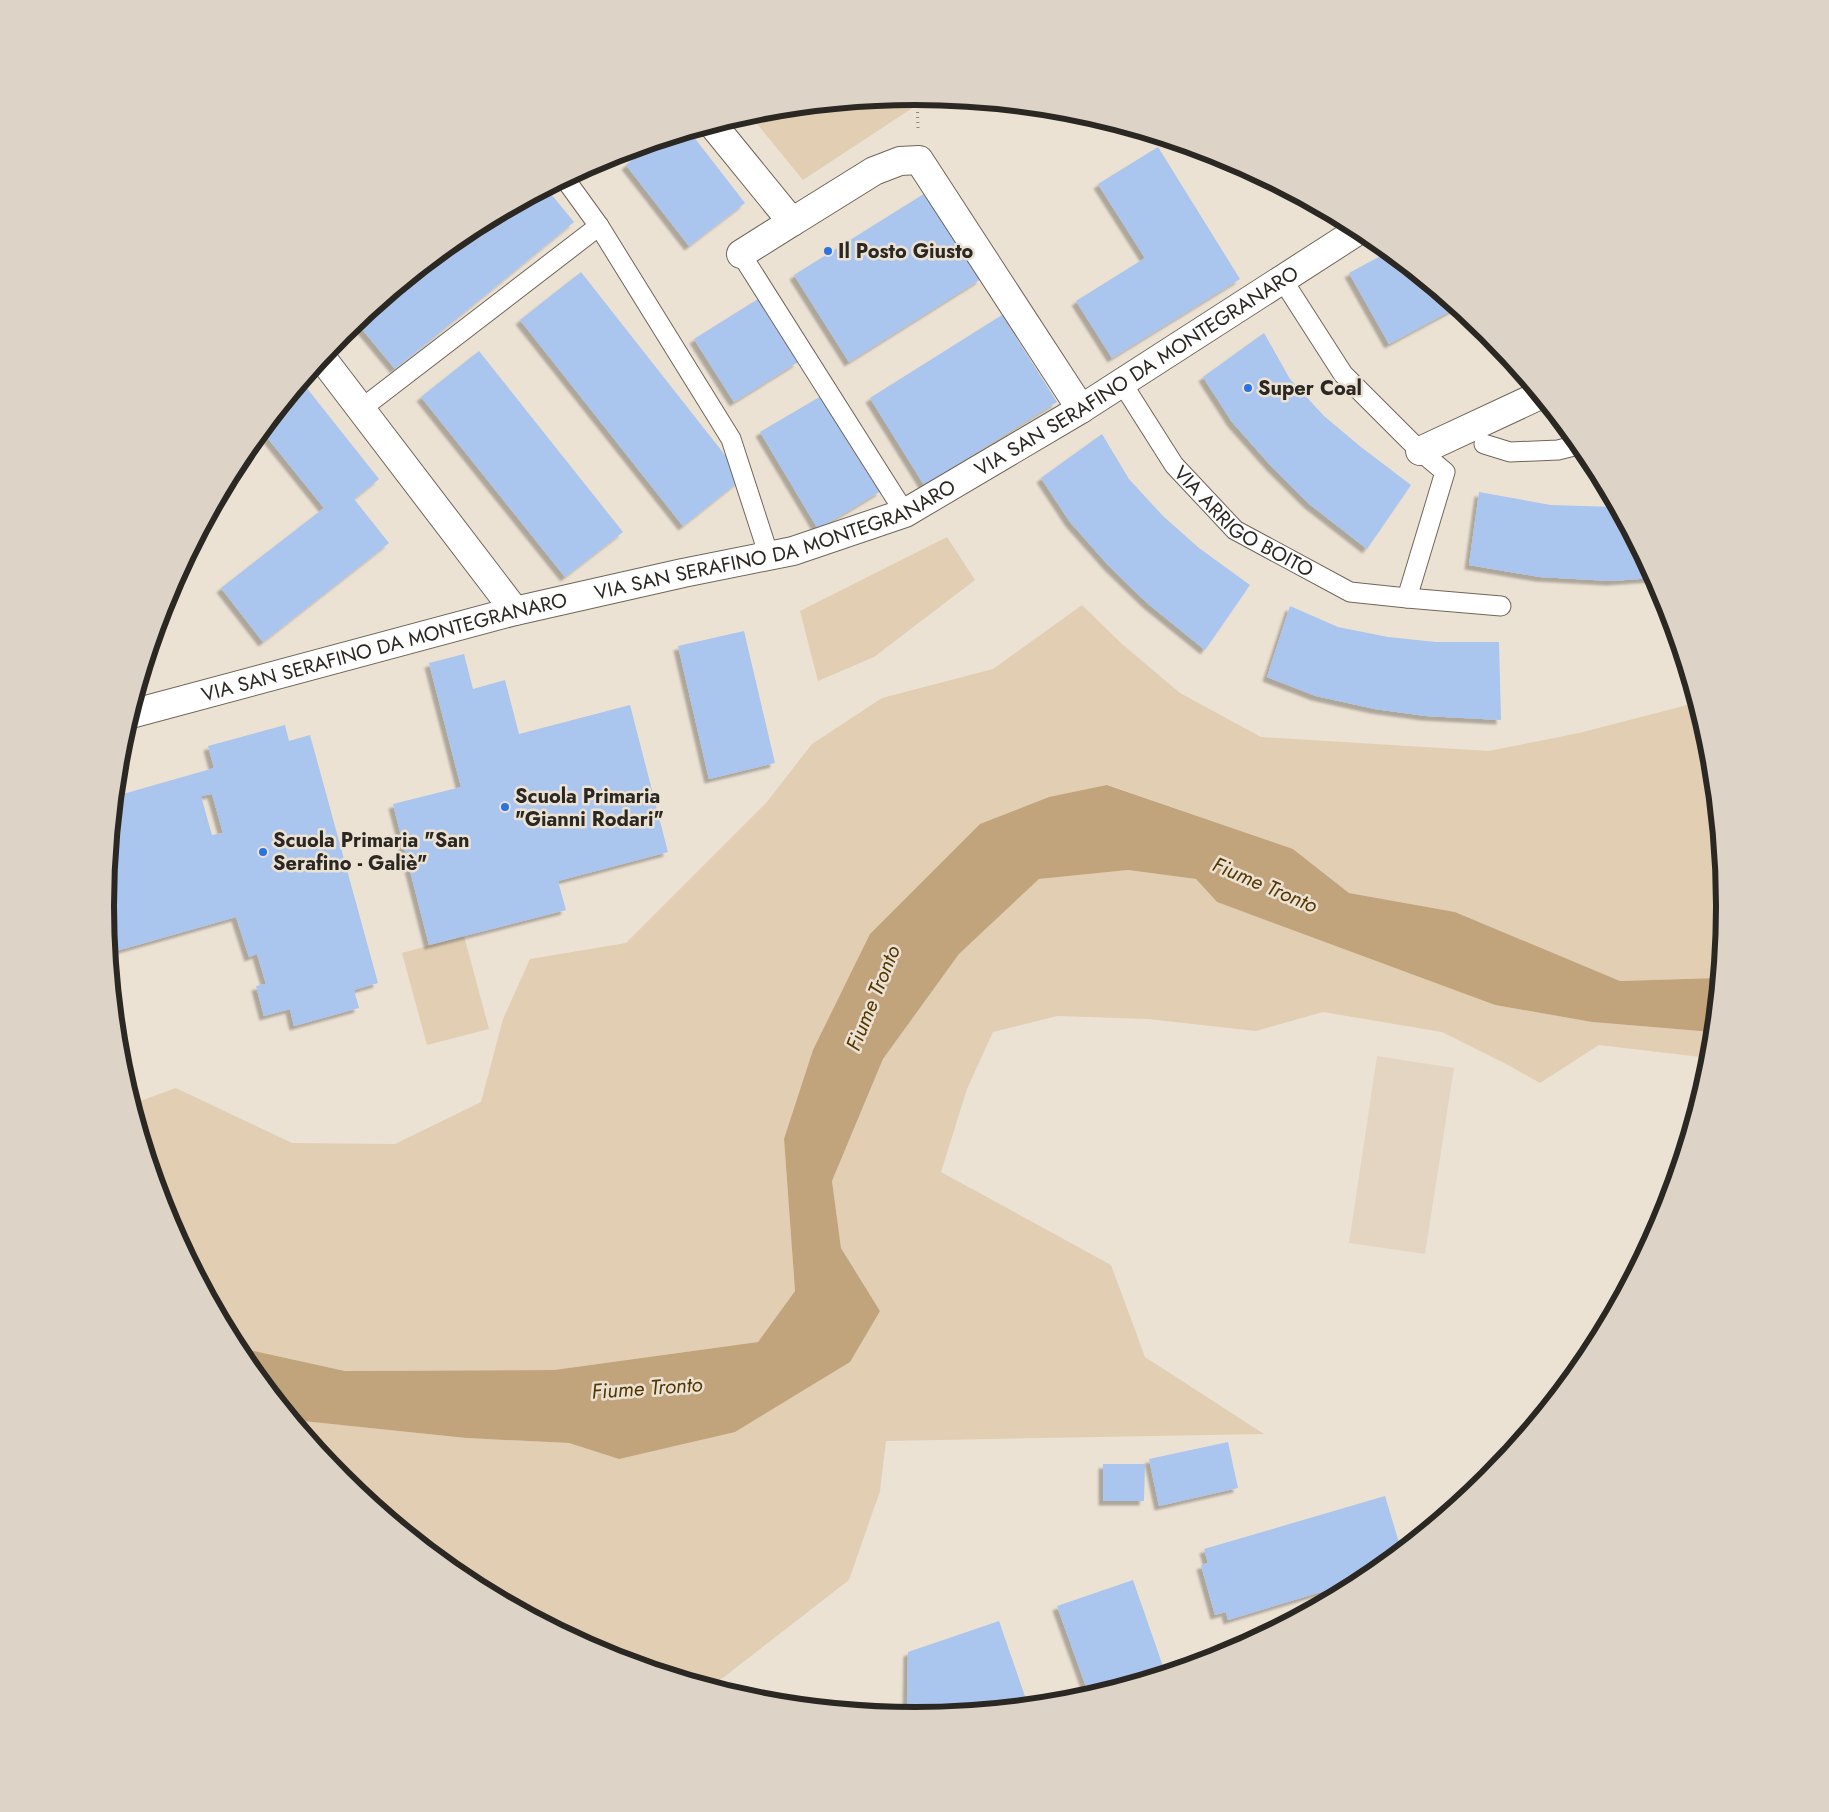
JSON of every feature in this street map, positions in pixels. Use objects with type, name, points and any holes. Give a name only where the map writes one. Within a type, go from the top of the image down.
[{"type":"street","points":[[717,130],[792,222]]},
{"type":"street","points":[[741,254],[874,171],[900,161],[919,160],[1081,410]]},
{"type":"street","name":"VIA SAN SERAFINO DA MONTEGRANARO","points":[[138,712],[515,611],[683,573],[793,551],[905,513],[1081,410],[1352,235]]},
{"type":"street","points":[[326,363],[515,611]]},
{"type":"street","points":[[1420,452],[1534,398]]},
{"type":"lane","points":[[569,184],[599,226],[731,439],[769,556]]},
{"type":"lane","points":[[361,409],[599,226]]},
{"type":"lane","points":[[741,254],[905,513]]},
{"type":"lane","points":[[1282,280],[1343,374],[1420,452],[1445,472],[1407,598]]},
{"type":"lane","name":"VIA ARRIGO BOITO","points":[[1122,383],[1174,465],[1235,530],[1350,592],[1501,606]]},
{"type":"lane","points":[[1484,444],[1510,452],[1558,450],[1571,447]]},
{"type":"shaded area","points":[[917,105],[803,180],[755,121],[810,112],[862,107]]},
{"type":"shaded area","points":[[947,537],[975,580],[874,657],[818,681],[800,611]]},
{"type":"shaded area","points":[[1082,605],[1122,644],[1180,693],[1261,737],[1489,751],[1579,733],[1689,704],[1709,801],[1714,854],[1716,906],[1712,978],[1620,981],[1455,912],[1349,893],[1293,849],[1108,785],[784,1139],[795,1291],[758,1342],[554,1370],[345,1371],[247,1349],[196,1260],[174,1213],[156,1163],[138,1102],[176,1088],[292,1143],[395,1144],[481,1102],[503,1019],[530,959],[626,943],[766,803],[812,744],[882,698],[993,669]]},
{"type":"shaded area","points":[[1128,870],[1196,879],[1217,902],[1495,1005],[1592,1022],[1705,1031],[1701,1057],[1599,1045],[1540,1083],[1442,1032],[1323,1012],[1256,1031],[1148,1019],[1057,1016],[993,1032],[967,1089],[941,1172],[1111,1265],[1145,1357],[1264,1434],[886,1441],[880,1491],[849,1580],[716,1682],[657,1664],[608,1646],[514,1600],[469,1572],[386,1508],[348,1472],[301,1421],[466,1438],[569,1443],[619,1459],[880,1311],[841,1248],[832,1181],[883,1059],[959,954],[1039,879]]},
{"type":"shaded area","points":[[464,936],[489,1029],[427,1045],[402,953]]},
{"type":"shaded area","points":[[1377,1056],[1454,1068],[1425,1254],[1349,1243]]},
{"type":"water","name":"Fiume Tronto","points":[[1107,785],[1293,849],[1349,893],[1455,912],[1620,981],[1712,978],[1705,1031],[1592,1022],[1495,1005],[1217,902],[1196,879],[1128,870],[1039,879],[959,954],[883,1059],[832,1181],[841,1248],[880,1311],[850,1362],[735,1432],[619,1459],[569,1443],[466,1438],[301,1421],[279,1394],[247,1349],[345,1371],[554,1370],[758,1342],[795,1291],[784,1139],[813,1050],[870,934],[980,824],[1049,797]]},
{"type":"building","points":[[693,136],[745,203],[689,246],[626,165],[639,154]]},
{"type":"building","points":[[1158,147],[1240,279],[1112,358],[1076,301],[1145,258],[1098,184]]},
{"type":"building","points":[[927,192],[981,279],[849,362],[794,275]]},
{"type":"building","points":[[550,193],[574,222],[395,369],[361,328],[386,304],[469,240],[514,212]]},
{"type":"building","points":[[1381,256],[1450,311],[1389,344],[1349,273]]},
{"type":"building","points":[[581,272],[743,478],[683,526],[520,320]]},
{"type":"building","points":[[758,299],[798,362],[734,402],[694,339]]},
{"type":"building","points":[[1002,315],[1057,402],[924,485],[870,398]]},
{"type":"building","points":[[1264,333],[1290,379],[1324,416],[1411,485],[1367,549],[1308,503],[1271,466],[1232,422],[1203,377]]},
{"type":"building","points":[[479,351],[623,532],[565,577],[421,397]]},
{"type":"building","points":[[305,386],[379,479],[354,499],[389,543],[263,642],[221,588],[324,508],[266,436]]},
{"type":"building","points":[[823,395],[881,491],[818,529],[760,432]]},
{"type":"building","points":[[1102,434],[1129,479],[1163,516],[1199,548],[1250,585],[1205,650],[1147,603],[1109,566],[1070,522],[1041,478]]},
{"type":"building","points":[[1479,492],[1551,505],[1608,507],[1645,579],[1611,581],[1540,577],[1469,565]]},
{"type":"building","points":[[1290,606],[1338,627],[1388,637],[1436,642],[1499,642],[1501,720],[1426,716],[1375,709],[1316,696],[1267,677]]},
{"type":"building","points":[[744,631],[775,763],[709,779],[678,646]]},
{"type":"building","points":[[464,654],[473,689],[505,680],[519,734],[630,705],[668,852],[558,881],[566,910],[429,945],[393,804],[461,787],[429,663]]},
{"type":"building","points":[[285,725],[289,741],[310,735],[378,983],[354,990],[359,1008],[294,1026],[290,1009],[264,1016],[256,986],[266,984],[257,954],[249,957],[236,917],[115,951],[115,854],[121,795],[214,768],[208,746]],"holes":[[[212,794],[223,833],[212,835],[201,796]]]},
{"type":"building","points":[[1228,1442],[1238,1488],[1159,1506],[1149,1459]]},
{"type":"building","points":[[1103,1464],[1145,1464],[1144,1501],[1103,1501]]},
{"type":"building","points":[[1385,1496],[1399,1543],[1334,1588],[1228,1620],[1226,1612],[1215,1615],[1201,1565],[1208,1563],[1204,1549]]},
{"type":"building","points":[[1133,1580],[1163,1667],[1122,1680],[1087,1688],[1057,1606]]},
{"type":"building","points":[[999,1621],[1026,1699],[967,1705],[907,1707],[908,1652]]},
{"type":"place","name":"Il Posto Giusto","points":[[828,251]]},
{"type":"place","name":"Super Coal","points":[[1248,388]]},
{"type":"place","name":"Scuola Primaria \"Gianni Rodari\"","points":[[505,807]]},
{"type":"place","name":"Scuola Primaria \"San Serafino - Galiè\"","points":[[263,852]]}]
